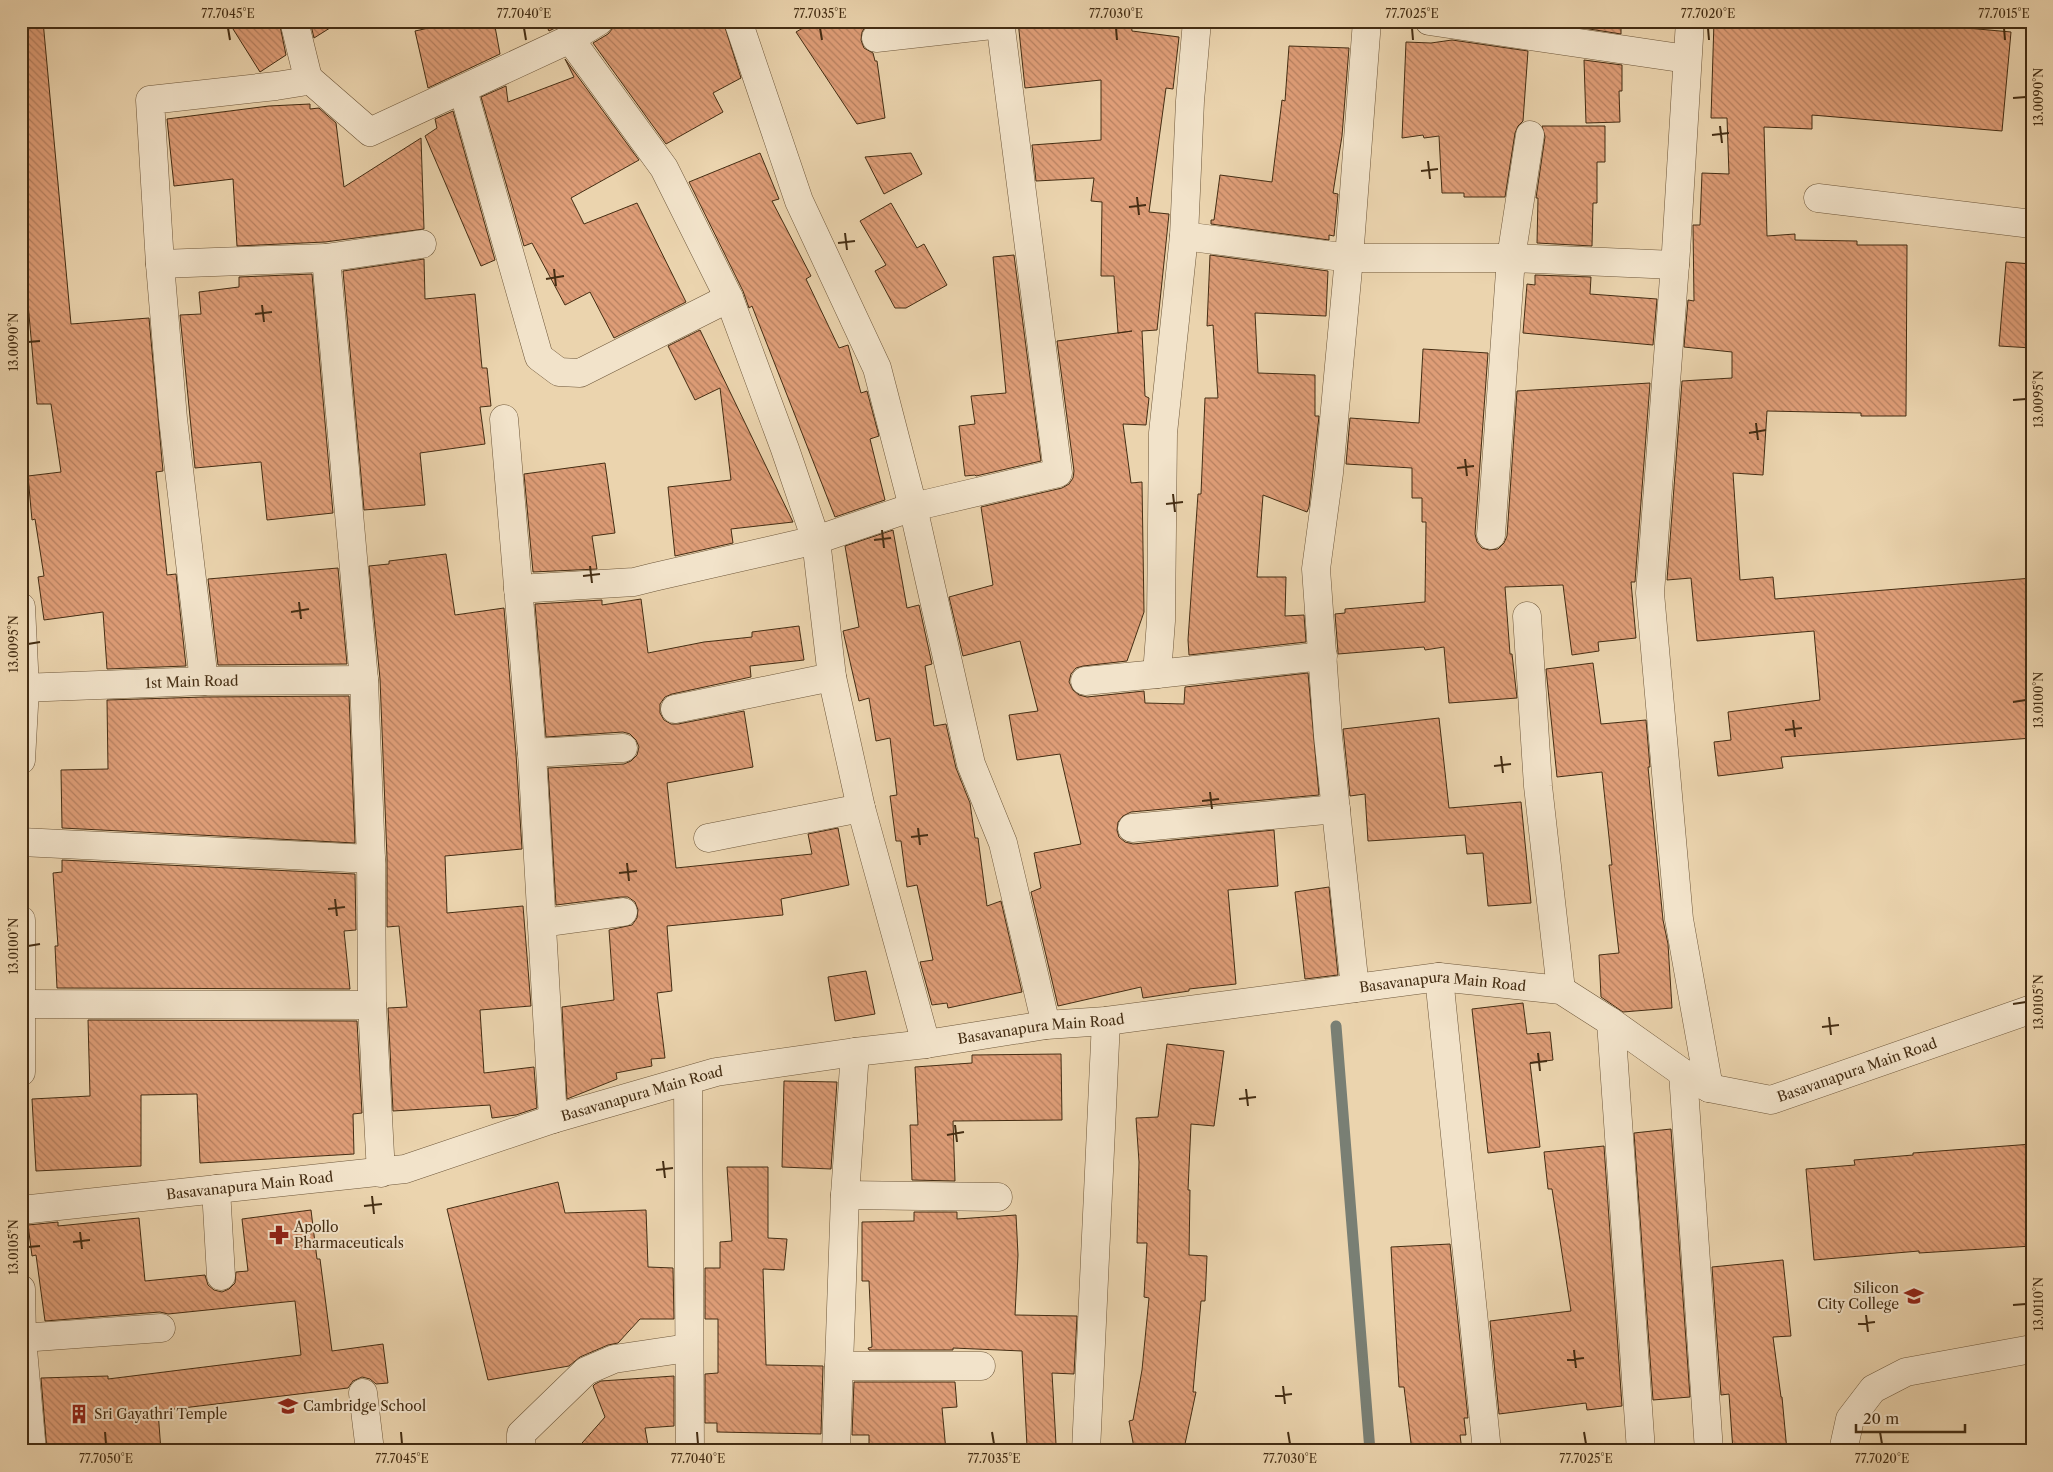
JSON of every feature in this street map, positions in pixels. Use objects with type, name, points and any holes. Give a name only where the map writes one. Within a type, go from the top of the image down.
[{"type":"street","points":[[294,21],[295,82]]},
{"type":"street","points":[[204,681],[173,418],[160,264],[150,100],[295,82],[370,132],[570,39],[599,21]]},
{"type":"street","points":[[738,21],[799,201],[877,368],[913,507],[971,764],[1003,843],[1046,1025]]},
{"type":"street","points":[[1157,674],[1161,621],[1163,433],[1184,236],[1190,101],[1197,21]]},
{"type":"street","points":[[1354,988],[1336,809],[1316,569],[1329,473],[1349,258],[1367,21]]},
{"type":"street","points":[[1429,21],[1687,59]]},
{"type":"street","points":[[1690,21],[1675,266],[1650,592],[1679,919],[1710,1088]]},
{"type":"street","points":[[518,588],[644,579],[816,540],[913,507],[1058,473],[1000,22],[876,38]]},
{"type":"street","points":[[570,39],[664,168],[729,298],[769,404],[816,540],[832,677],[862,808],[926,1044]]},
{"type":"street","points":[[463,90],[539,357],[559,372],[580,373],[729,298]]},
{"type":"street","points":[[1491,536],[1511,258],[1530,135]]},
{"type":"street","points":[[1818,198],[2032,224]]},
{"type":"street","points":[[1184,236],[1349,258],[1511,258],[1675,266]]},
{"type":"street","points":[[160,264],[326,258],[422,244]]},
{"type":"street","points":[[326,258],[364,680],[371,859],[372,1005],[381,1173]]},
{"type":"street","points":[[504,419],[532,753],[554,1120]]},
{"type":"street","points":[[21,607],[23,688],[21,760]]},
{"type":"street","points":[[1527,616],[1538,786],[1561,990]]},
{"type":"street","points":[[1085,681],[1323,656]]},
{"type":"street","points":[[675,709],[832,677]]},
{"type":"street","name":"1st Main Road","points":[[23,688],[204,681],[364,680]]},
{"type":"street","points":[[532,753],[623,748]]},
{"type":"street","points":[[708,838],[862,808]]},
{"type":"street","points":[[1132,828],[1336,809]]},
{"type":"street","points":[[21,842],[371,859]]},
{"type":"street","points":[[542,923],[623,912]]},
{"type":"street","points":[[21,920],[21,1072]]},
{"type":"street","points":[[1439,977],[1487,1451]]},
{"type":"street","name":"Basavanapura Main Road","points":[[21,1210],[405,1169],[554,1120],[728,1070],[926,1044],[1046,1025],[1106,1021],[1439,977],[1561,990],[1611,1022],[1683,1073],[1710,1088],[1771,1100],[2032,1009]]},
{"type":"street","points":[[22,1004],[372,1005]]},
{"type":"street","points":[[1086,1451],[1106,1021]]},
{"type":"street","points":[[1611,1022],[1641,1451]]},
{"type":"street","points":[[836,1451],[845,1195],[855,1052]]},
{"type":"street","points":[[1683,1073],[1708,1451]]},
{"type":"street","points":[[688,1081],[690,1451]]},
{"type":"street","points":[[216,1189],[221,1276]]},
{"type":"street","points":[[845,1195],[998,1197]]},
{"type":"street","points":[[21,1289],[22,1338],[32,1451]]},
{"type":"street","points":[[22,1338],[161,1328]]},
{"type":"street","points":[[516,1445],[586,1371],[614,1359],[688,1348]]},
{"type":"street","points":[[1843,1451],[1850,1419],[1873,1389],[1906,1372],[2032,1349]]},
{"type":"street","points":[[839,1366],[981,1366]]},
{"type":"street","points":[[363,1393],[370,1451]]},
{"type":"building","points":[[21,21],[43,21],[71,324],[149,318],[163,471],[156,472],[167,575],[176,574],[186,666],[107,669],[103,612],[44,620],[38,577],[44,576],[35,519],[32,520],[28,476],[61,472],[51,404],[37,404],[21,226]]},
{"type":"building","points":[[228,21],[279,21],[286,55],[260,72]]},
{"type":"building","points":[[310,21],[341,21],[314,38]]},
{"type":"building","points":[[481,21],[494,21],[500,54],[428,88],[415,31],[447,24],[448,28]]},
{"type":"building","points":[[544,21],[569,21],[549,31]]},
{"type":"building","points":[[615,21],[723,21],[741,78],[713,93],[723,112],[666,144],[593,43],[608,34],[613,28]]},
{"type":"building","points":[[815,21],[865,21],[866,26],[862,32],[861,40],[864,48],[873,53],[875,61],[877,61],[885,118],[857,124],[796,32]]},
{"type":"building","points":[[1018,21],[1131,21],[1132,31],[1179,37],[1173,89],[1166,88],[1149,212],[1169,214],[1157,330],[1142,331],[1145,396],[1149,398],[1146,425],[1123,424],[1131,483],[1142,482],[1144,612],[1127,661],[1076,668],[1071,674],[1069,682],[1073,690],[1079,695],[1087,697],[1144,691],[1145,703],[1184,704],[1185,687],[1308,673],[1319,795],[1131,812],[1123,816],[1118,822],[1117,830],[1119,837],[1125,842],[1133,844],[1274,830],[1278,886],[1228,890],[1236,984],[1189,989],[1189,991],[1143,998],[1141,987],[1058,1006],[1031,892],[1041,888],[1034,853],[1081,844],[1060,754],[1017,760],[1009,715],[1038,711],[1020,641],[963,656],[949,597],[993,585],[981,507],[1062,488],[1069,484],[1073,478],[1074,471],[1057,341],[1118,333],[1114,276],[1101,276],[1102,202],[1091,201],[1094,178],[1036,181],[1032,145],[1101,140],[1101,80],[1025,88]]},
{"type":"building","points":[[1583,21],[1621,21],[1621,34],[1583,28]]},
{"type":"building","points":[[1714,21],[1889,21],[2011,32],[2002,131],[1812,115],[1812,129],[1764,127],[1767,236],[1795,234],[1795,240],[1857,241],[1857,245],[1907,245],[1906,416],[1861,416],[1861,413],[1767,411],[1763,475],[1733,473],[1740,580],[1773,577],[1775,599],[2032,578],[2032,738],[1781,757],[1783,768],[1718,776],[1714,742],[1731,740],[1728,712],[1820,700],[1814,631],[1697,641],[1691,578],[1667,580],[1682,381],[1732,378],[1732,352],[1684,347],[1688,300],[1694,301],[1693,225],[1700,225],[1702,173],[1729,174],[1727,118],[1711,118]]},
{"type":"building","points":[[1452,40],[1528,51],[1523,121],[1515,133],[1505,197],[1464,197],[1464,193],[1442,193],[1439,136],[1424,138],[1423,135],[1402,138],[1406,42],[1431,43]]},
{"type":"building","points":[[1289,46],[1349,48],[1342,136],[1333,193],[1338,194],[1334,236],[1329,235],[1329,240],[1211,224],[1211,220],[1214,220],[1220,175],[1272,182],[1282,100],[1285,101]]},
{"type":"building","points":[[565,59],[639,160],[571,198],[584,224],[637,203],[686,302],[614,338],[590,292],[565,305],[532,243],[524,246],[481,97],[506,86],[508,102],[574,77]]},
{"type":"building","points":[[1584,60],[1622,65],[1622,91],[1619,91],[1620,122],[1586,123]]},
{"type":"building","points":[[310,104],[310,109],[319,108],[336,123],[344,187],[421,138],[424,229],[325,242],[237,246],[233,179],[174,186],[167,119],[269,106]]},
{"type":"building","points":[[453,111],[495,260],[481,266],[425,136],[437,128],[435,119]]},
{"type":"building","points":[[1542,126],[1605,126],[1605,162],[1597,162],[1597,203],[1593,203],[1592,246],[1537,243],[1538,198],[1536,198],[1545,137]]},
{"type":"building","points":[[760,153],[779,199],[772,201],[811,276],[806,279],[839,348],[848,345],[861,393],[867,391],[879,436],[870,439],[885,500],[835,517],[752,306],[749,308],[743,291],[689,182]]},
{"type":"building","points":[[911,153],[922,174],[884,194],[865,157]]},
{"type":"building","points":[[891,203],[917,248],[924,244],[947,285],[906,308],[895,308],[875,271],[886,265],[860,221]]},
{"type":"building","points":[[1014,255],[1041,461],[976,476],[965,476],[959,426],[975,424],[971,396],[1006,393],[993,257]]},
{"type":"building","points":[[1210,255],[1328,271],[1326,316],[1255,313],[1258,373],[1315,375],[1315,416],[1319,416],[1309,507],[1307,512],[1263,495],[1257,577],[1286,577],[1285,616],[1304,615],[1306,642],[1189,655],[1188,640],[1198,494],[1201,494],[1205,398],[1218,398],[1213,325],[1207,326]]},
{"type":"building","points":[[424,259],[425,299],[475,294],[482,368],[487,368],[491,406],[480,407],[485,444],[420,453],[425,505],[364,510],[343,271]]},
{"type":"building","points":[[2006,262],[2032,264],[2032,348],[1999,346]]},
{"type":"building","points":[[312,274],[333,513],[267,520],[261,462],[195,468],[180,315],[201,314],[199,292],[239,287],[239,277]]},
{"type":"building","points":[[1535,275],[1591,277],[1590,294],[1657,299],[1653,345],[1523,333],[1527,284],[1535,285]]},
{"type":"building","points":[[700,330],[793,522],[731,529],[733,543],[675,556],[668,487],[731,480],[720,388],[695,400],[668,346]]},
{"type":"building","points":[[1423,349],[1488,353],[1475,534],[1477,542],[1482,548],[1489,550],[1498,549],[1504,543],[1507,536],[1517,391],[1650,383],[1635,582],[1631,582],[1636,638],[1598,642],[1599,651],[1572,655],[1563,585],[1505,587],[1510,654],[1512,654],[1517,698],[1449,703],[1444,647],[1425,650],[1424,647],[1338,654],[1335,614],[1345,613],[1345,609],[1425,602],[1426,522],[1422,522],[1422,498],[1412,498],[1412,468],[1346,464],[1350,418],[1419,423]]},
{"type":"building","points":[[605,463],[615,533],[592,536],[597,569],[533,572],[524,474]]},
{"type":"building","points":[[893,530],[907,608],[919,605],[932,664],[925,666],[934,726],[946,724],[956,768],[970,803],[975,838],[978,838],[987,906],[1001,901],[1022,992],[948,1008],[947,1003],[932,1005],[920,962],[933,960],[917,885],[907,887],[901,841],[896,841],[890,796],[897,795],[890,738],[876,741],[869,698],[859,701],[843,631],[859,627],[845,546]]},
{"type":"building","points":[[446,554],[455,615],[504,608],[516,754],[522,849],[445,856],[447,913],[523,906],[531,1006],[480,1010],[484,1073],[534,1067],[537,1108],[516,1115],[492,1118],[490,1105],[393,1111],[388,1008],[407,1007],[399,926],[387,927],[387,858],[380,679],[369,566],[389,564],[389,561]]},
{"type":"building","points":[[338,568],[347,664],[218,665],[208,579]]},
{"type":"building","points":[[641,599],[648,653],[704,642],[752,637],[752,632],[799,626],[804,660],[750,666],[751,677],[672,694],[665,697],[660,704],[660,713],[664,720],[671,724],[744,711],[753,767],[667,783],[676,868],[812,854],[808,834],[838,828],[849,885],[781,899],[783,915],[667,926],[672,991],[657,993],[665,1058],[651,1059],[652,1066],[616,1073],[617,1079],[567,1099],[562,1007],[614,1000],[609,930],[632,925],[637,918],[638,910],[635,902],[628,897],[556,905],[548,768],[624,764],[631,761],[637,755],[639,747],[636,740],[630,734],[623,732],[546,737],[535,604],[602,600],[602,605]]},
{"type":"building","points":[[1593,663],[1601,724],[1646,720],[1650,767],[1648,767],[1663,920],[1668,944],[1672,1008],[1623,1012],[1601,997],[1599,955],[1619,953],[1609,865],[1612,865],[1602,772],[1557,777],[1546,669]]},
{"type":"building","points":[[349,696],[355,843],[62,828],[61,770],[108,769],[107,700]]},
{"type":"building","points":[[1439,718],[1449,808],[1521,802],[1531,903],[1488,906],[1483,853],[1467,854],[1465,835],[1368,841],[1365,794],[1350,796],[1343,729]]},
{"type":"building","points":[[62,860],[355,874],[356,930],[344,931],[350,989],[57,988],[55,946],[58,946],[53,873],[62,872]]},
{"type":"building","points":[[1329,887],[1338,975],[1305,979],[1295,892]]},
{"type":"building","points":[[866,971],[875,1014],[835,1021],[828,977]]},
{"type":"building","points":[[1523,1003],[1527,1034],[1550,1032],[1553,1060],[1530,1063],[1540,1147],[1488,1153],[1472,1009]]},
{"type":"building","points":[[88,1020],[357,1021],[362,1113],[353,1114],[354,1154],[200,1163],[197,1094],[141,1095],[141,1166],[36,1171],[32,1099],[90,1096]]},
{"type":"building","points":[[1167,1044],[1224,1051],[1214,1126],[1191,1124],[1188,1190],[1190,1190],[1189,1255],[1207,1256],[1205,1301],[1201,1301],[1193,1392],[1196,1392],[1185,1444],[1134,1448],[1129,1421],[1133,1420],[1142,1370],[1149,1298],[1144,1297],[1147,1243],[1137,1243],[1139,1162],[1136,1118],[1158,1117]]},
{"type":"building","points":[[1061,1054],[1062,1120],[953,1121],[955,1181],[912,1180],[910,1125],[918,1125],[915,1067],[972,1063],[972,1055]]},
{"type":"building","points":[[784,1081],[837,1082],[831,1169],[782,1167]]},
{"type":"building","points":[[1671,1129],[1690,1397],[1653,1400],[1634,1133]]},
{"type":"building","points":[[2032,1144],[2032,1246],[1919,1253],[1919,1251],[1814,1260],[1806,1169],[1855,1165],[1854,1160],[1913,1155],[1913,1153]]},
{"type":"building","points":[[1604,1146],[1622,1406],[1587,1410],[1586,1403],[1499,1414],[1490,1321],[1571,1311],[1552,1189],[1548,1189],[1544,1152]]},
{"type":"building","points":[[727,1167],[768,1167],[768,1238],[787,1239],[784,1270],[763,1269],[766,1365],[823,1366],[821,1434],[717,1432],[717,1423],[705,1423],[705,1374],[718,1373],[718,1319],[705,1319],[705,1268],[720,1268],[720,1242],[732,1241]]},
{"type":"building","points":[[558,1182],[565,1213],[646,1210],[648,1267],[673,1268],[674,1319],[640,1319],[618,1343],[608,1345],[580,1357],[569,1366],[488,1380],[447,1209]]},
{"type":"building","points":[[311,1210],[317,1259],[320,1259],[332,1351],[383,1344],[388,1383],[376,1384],[370,1379],[362,1377],[353,1381],[348,1388],[158,1411],[161,1451],[47,1451],[41,1378],[108,1376],[108,1379],[301,1355],[295,1301],[168,1314],[160,1312],[45,1321],[36,1255],[32,1256],[28,1225],[58,1222],[58,1226],[139,1218],[145,1281],[205,1275],[208,1285],[214,1290],[222,1292],[229,1289],[235,1283],[236,1272],[248,1271],[242,1219]]},
{"type":"building","points":[[914,1212],[957,1212],[957,1219],[1016,1215],[1018,1255],[1015,1315],[1077,1316],[1074,1374],[1052,1373],[1056,1444],[1027,1446],[1022,1351],[953,1348],[953,1350],[869,1350],[868,1348],[872,1347],[869,1281],[862,1281],[862,1222],[914,1221]]},
{"type":"building","points":[[1450,1244],[1468,1418],[1464,1418],[1466,1435],[1460,1435],[1462,1451],[1412,1451],[1404,1387],[1399,1387],[1391,1247]]},
{"type":"building","points":[[1783,1260],[1791,1336],[1773,1337],[1782,1397],[1787,1451],[1733,1451],[1729,1394],[1721,1395],[1712,1267]]},
{"type":"building","points":[[674,1376],[674,1426],[645,1428],[649,1451],[575,1451],[605,1417],[593,1386],[595,1384],[601,1381]]},
{"type":"building","points":[[854,1382],[955,1382],[957,1407],[942,1408],[946,1451],[869,1451],[869,1435],[852,1435]]},
{"type":"waterway","points":[[1336,1026],[1370,1451]]},
{"type":"place","name":"Apollo Pharmaceuticals","points":[[279,1235]]},
{"type":"place","name":"Silicon City College","points":[[1914,1296]]},
{"type":"place","name":"Cambridge School","points":[[288,1406]]},
{"type":"place","name":"Sri Gayathri Temple","points":[[79,1414]]}]
